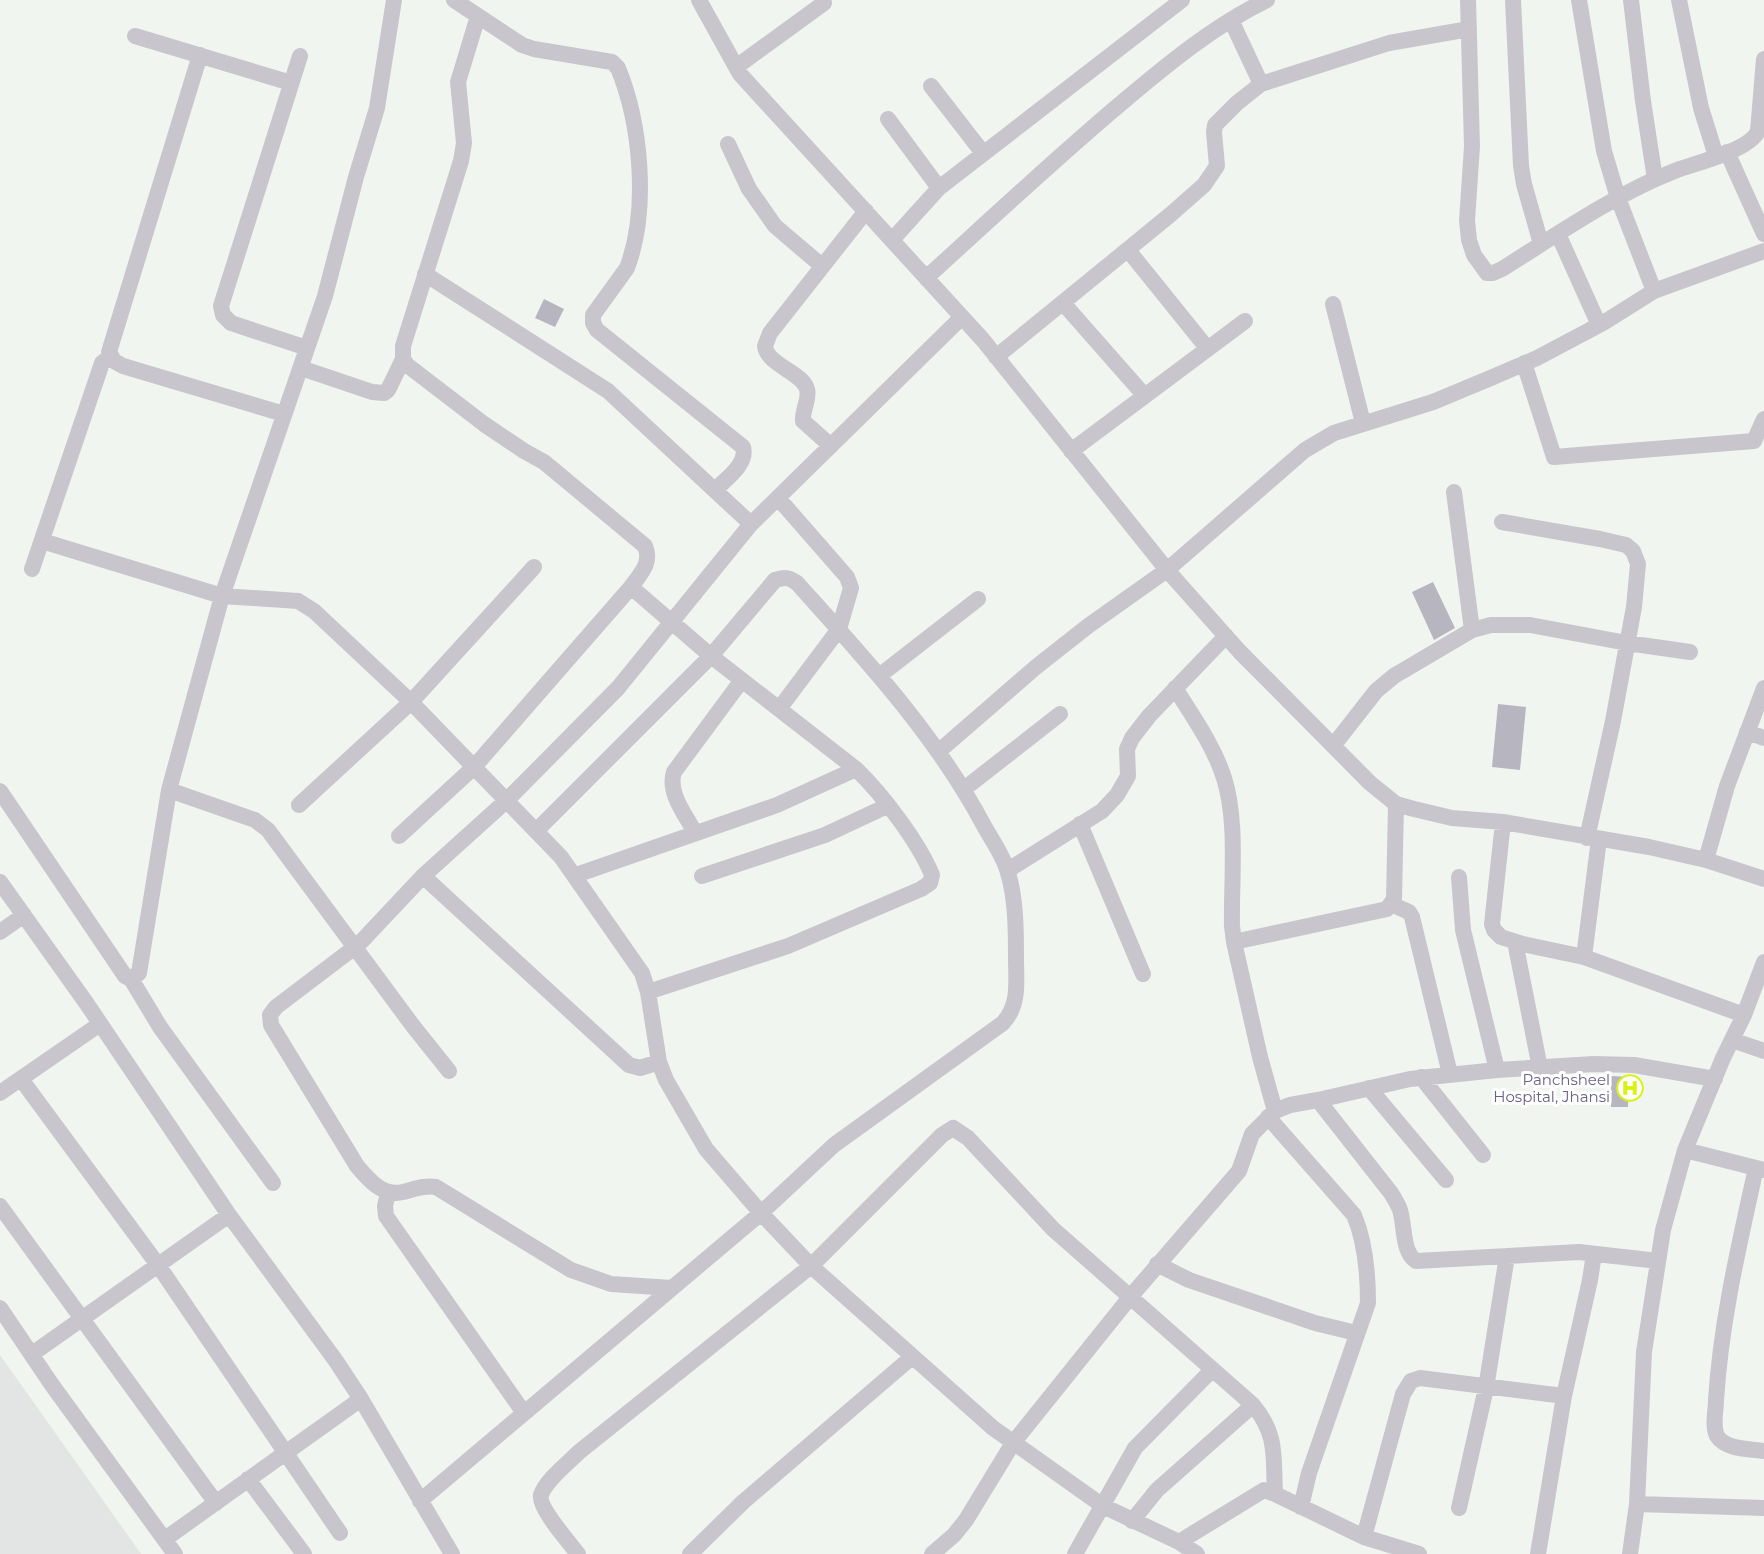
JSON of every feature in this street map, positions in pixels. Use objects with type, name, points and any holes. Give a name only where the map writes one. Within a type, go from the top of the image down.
[{"type":"street","points":[[131,979],[139,973],[169,790],[222,596],[325,296],[356,177],[378,108],[394,0]]},
{"type":"street","points":[[454,0],[528,47],[606,60],[618,68],[636,132],[639,209],[627,268],[593,315],[593,323],[597,330],[743,447],[745,454],[743,461],[715,490]]},
{"type":"street","points":[[699,0],[740,74],[962,316],[1167,570],[1226,636],[1370,783],[1396,804],[1452,818],[1503,822],[1649,847],[1706,860],[1764,879]]},
{"type":"street","points":[[892,240],[939,188],[1182,0]]},
{"type":"street","points":[[926,278],[1158,72],[1240,13],[1267,0]]},
{"type":"street","points":[[1468,0],[1472,146],[1467,221],[1469,240],[1474,255],[1486,273],[1502,269],[1618,198],[1655,179],[1722,154],[1753,138],[1758,130],[1764,59]]},
{"type":"street","points":[[1514,0],[1521,166],[1541,244]]},
{"type":"street","points":[[1580,0],[1604,151],[1618,198],[1654,291]]},
{"type":"street","points":[[1631,0],[1642,101],[1655,179]]},
{"type":"street","points":[[1679,0],[1701,108],[1764,234]]},
{"type":"street","points":[[736,67],[824,3]]},
{"type":"street","points":[[301,368],[372,392],[384,393],[388,390],[403,359],[403,346],[461,161],[464,143],[458,82],[478,16]]},
{"type":"street","points":[[1231,20],[1261,84]]},
{"type":"street","points":[[996,357],[1204,185],[1217,166],[1215,125],[1237,102],[1261,84],[1389,43],[1469,29]]},
{"type":"street","points":[[135,36],[291,83]]},
{"type":"street","points":[[200,56],[111,344],[110,357],[123,366],[284,414]]},
{"type":"street","points":[[300,56],[221,306],[224,315],[231,322],[307,348]]},
{"type":"street","points":[[931,86],[982,153]]},
{"type":"street","points":[[888,119],[939,188]]},
{"type":"street","points":[[728,144],[749,189],[775,226],[822,266]]},
{"type":"street","points":[[831,446],[803,421],[802,414],[807,396],[804,384],[769,355],[765,346],[770,333],[866,211]]},
{"type":"street","points":[[1558,234],[1599,325]]},
{"type":"street","points":[[1128,250],[1208,348]]},
{"type":"street","points":[[938,752],[1036,667],[1088,626],[1167,570],[1305,450],[1334,433],[1433,402],[1524,363],[1599,325],[1654,291],[1764,251]]},
{"type":"street","points":[[425,274],[608,391],[751,524]]},
{"type":"street","points":[[1063,303],[1144,395]]},
{"type":"street","points":[[1333,304],[1363,423]]},
{"type":"street","points":[[672,1288],[611,1284],[571,1270],[436,1187],[425,1186],[400,1193],[388,1193],[375,1185],[357,1166],[271,1025],[270,1015],[276,1007],[355,947],[423,876],[506,801],[618,688],[751,524],[962,316]]},
{"type":"street","points":[[1071,451],[1245,321]]},
{"type":"street","points":[[32,569],[102,363],[110,357]]},
{"type":"street","points":[[399,836],[474,768],[632,587],[648,562],[645,546],[544,462],[484,424],[407,365],[403,359]]},
{"type":"street","points":[[1524,363],[1554,457],[1754,441],[1764,419]]},
{"type":"street","points":[[1454,492],[1472,630]]},
{"type":"street","points":[[778,498],[849,582],[851,588],[839,628],[778,708]]},
{"type":"street","points":[[1502,522],[1626,545],[1633,551],[1638,564],[1634,607],[1593,838],[1584,957]]},
{"type":"street","points":[[42,541],[222,596],[298,601],[314,611],[411,702],[576,874],[642,973],[648,992],[659,1062],[666,1080],[706,1149],[761,1213],[811,1266],[993,1428],[1103,1506],[1179,1542],[1197,1554]]},
{"type":"street","points":[[299,805],[411,702],[534,567]]},
{"type":"street","points":[[420,1501],[761,1213],[834,1145],[1003,1023],[1010,1016],[1016,999],[1016,937],[1008,870],[964,789],[916,721],[839,628],[797,584],[784,577],[775,580],[711,656],[536,831]]},
{"type":"street","points":[[632,587],[711,656],[869,781],[928,864],[932,875],[930,883],[921,889],[788,946],[648,992]]},
{"type":"street","points":[[879,676],[978,599]]},
{"type":"street","points":[[1333,746],[1376,691],[1394,676],[1472,630],[1491,625],[1530,625],[1690,652]]},
{"type":"street","points":[[1008,870],[1102,811],[1117,795],[1128,776],[1127,749],[1132,738],[1149,716],[1226,636]]},
{"type":"street","points":[[695,833],[675,795],[671,781],[674,772],[742,680]]},
{"type":"street","points":[[1175,688],[1211,747],[1224,777],[1228,794],[1231,831],[1231,915],[1234,942],[1272,1114],[1350,1210],[1359,1227],[1368,1303],[1309,1473],[1301,1507]]},
{"type":"street","points":[[1706,860],[1719,808],[1764,688]]},
{"type":"street","points":[[964,789],[1060,714]]},
{"type":"street","points":[[1747,732],[1764,738]]},
{"type":"street","points":[[576,874],[777,805],[856,769]]},
{"type":"street","points":[[169,790],[255,820],[268,830],[449,1071]]},
{"type":"street","points":[[0,791],[124,974],[131,979],[160,1027],[273,1183]]},
{"type":"street","points":[[1234,942],[1387,909],[1394,899],[1396,804]]},
{"type":"street","points":[[702,876],[825,835],[887,806]]},
{"type":"street","points":[[1503,822],[1492,924],[1501,938],[1584,957],[1744,1015]]},
{"type":"street","points":[[1080,825],[1143,974]]},
{"type":"street","points":[[423,876],[630,1065],[640,1068],[659,1062]]},
{"type":"street","points":[[1460,877],[1463,930],[1497,1070]]},
{"type":"street","points":[[0,882],[100,1024],[229,1215],[336,1361],[452,1554]]},
{"type":"street","points":[[1391,904],[1409,912],[1412,917],[1450,1074]]},
{"type":"street","points":[[0,932],[24,915]]},
{"type":"street","points":[[1515,942],[1540,1068]]},
{"type":"street","points":[[1630,1554],[1637,1504],[1644,1352],[1663,1230],[1685,1150],[1744,1015],[1764,962]]},
{"type":"street","points":[[0,1093],[100,1024]]},
{"type":"street","points":[[1732,1040],[1764,1051]]},
{"type":"street","points":[[933,1554],[954,1535],[976,1506],[1013,1443],[1157,1264],[1239,1171],[1252,1134],[1272,1114],[1290,1105],[1421,1077],[1497,1070],[1594,1064],[1634,1065],[1715,1079]]},
{"type":"street","points":[[1421,1077],[1484,1155]]},
{"type":"street","points":[[21,1079],[158,1265],[340,1533]]},
{"type":"street","points":[[1368,1088],[1446,1180]]},
{"type":"street","points":[[1318,1100],[1391,1193],[1399,1208],[1407,1251],[1411,1258],[1422,1262],[1579,1252],[1658,1261]]},
{"type":"street","points":[[578,1554],[542,1505],[541,1494],[546,1485],[579,1452],[811,1266],[942,1135],[953,1128],[968,1138],[1053,1229],[1131,1296],[1265,1419],[1271,1432],[1275,1494]]},
{"type":"street","points":[[1685,1150],[1760,1169],[1728,1296],[1719,1362],[1714,1429],[1721,1441],[1732,1447],[1764,1451]]},
{"type":"street","points":[[388,1193],[385,1206],[386,1216],[524,1413]]},
{"type":"street","points":[[0,1206],[84,1318],[216,1503]]},
{"type":"street","points":[[32,1354],[229,1215]]},
{"type":"street","points":[[1538,1554],[1564,1396],[1594,1254]]},
{"type":"street","points":[[1459,1509],[1486,1388],[1507,1256]]},
{"type":"street","points":[[1157,1264],[1189,1280],[1324,1326],[1356,1333]]},
{"type":"street","points":[[0,1308],[175,1554]]},
{"type":"street","points":[[690,1554],[742,1502],[912,1357]]},
{"type":"street","points":[[1076,1554],[1136,1448],[1212,1371]]},
{"type":"street","points":[[1364,1537],[1406,1387],[1411,1381],[1420,1378],[1564,1396]]},
{"type":"street","points":[[165,1539],[361,1400]]},
{"type":"street","points":[[1132,1521],[1157,1490],[1252,1405]]},
{"type":"street","points":[[248,1479],[304,1554]]},
{"type":"street","points":[[1179,1542],[1264,1490],[1364,1537],[1419,1554]]},
{"type":"street","points":[[1637,1504],[1764,1508]]},
{"type":"shaded area","points":[[0,1355],[141,1554],[0,1554]]},
{"type":"building","points":[[544,299],[564,309],[555,327],[535,318]]},
{"type":"building","points":[[1433,582],[1455,628],[1434,640],[1412,592]]},
{"type":"building","points":[[1498,704],[1526,707],[1520,770],[1492,767]]},
{"type":"building","points":[[1611,1076],[1629,1077],[1628,1107],[1611,1107]]},
{"type":"place","name":"Panchsheel Hospital, Jhansi","points":[[1630,1088]]}]
